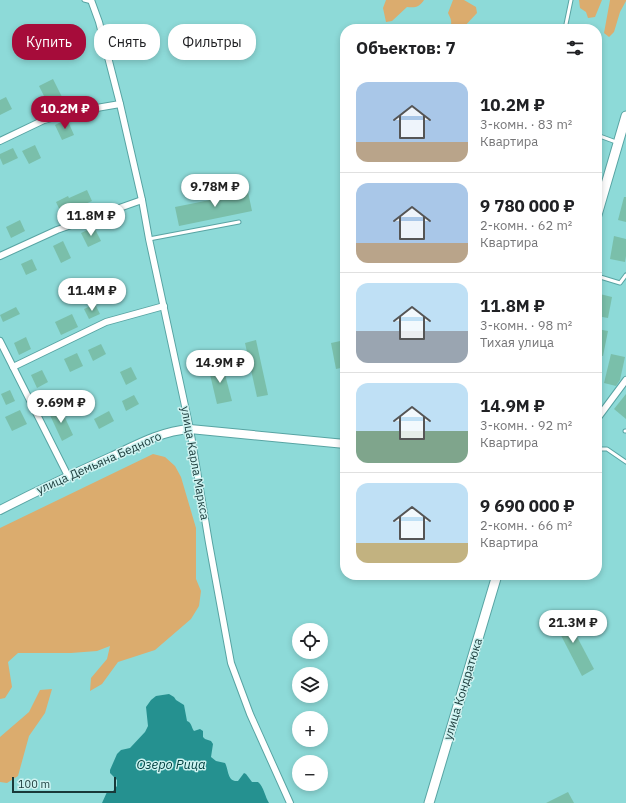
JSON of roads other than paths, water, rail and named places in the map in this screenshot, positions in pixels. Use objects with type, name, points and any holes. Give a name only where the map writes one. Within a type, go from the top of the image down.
[{"type":"main road","points":[[602,198],[626,116]]},
{"type":"main road","name":"улица Кондратюка","points":[[429,803],[496,580]]},
{"type":"street","name":"улица Карла Маркса","points":[[91,1],[99,22],[142,200],[190,428],[231,663],[250,714],[290,803]]},
{"type":"street","points":[[0,141],[44,120],[79,111],[120,104]]},
{"type":"street","points":[[0,256],[57,230],[142,200]]},
{"type":"street","points":[[13,367],[106,322],[164,306]]},
{"type":"street","points":[[0,341],[68,476]]},
{"type":"street","points":[[602,412],[626,380]]},
{"type":"street","name":"улица Демьяна Бедного","points":[[0,510],[68,476],[156,436],[179,430],[190,428],[340,443]]},
{"type":"lane","points":[[84,0],[91,1]]},
{"type":"lane","points":[[566,24],[570,0]]},
{"type":"lane","points":[[602,137],[618,143]]},
{"type":"lane","points":[[149,239],[239,222]]},
{"type":"lane","points":[[602,278],[620,283],[626,276]]},
{"type":"lane","points":[[602,449],[607,449],[626,462]]},
{"type":"water","name":"Озеро Рица","points":[[169,694],[184,705],[187,721],[191,724],[194,731],[200,729],[203,731],[203,737],[211,741],[213,744],[211,757],[216,761],[225,763],[230,778],[234,781],[238,781],[244,773],[246,774],[252,782],[258,782],[262,787],[269,803],[102,803],[107,792],[113,791],[117,786],[117,780],[110,773],[110,770],[117,754],[121,750],[130,748],[145,732],[148,726],[146,707],[151,700],[156,696]]}]
